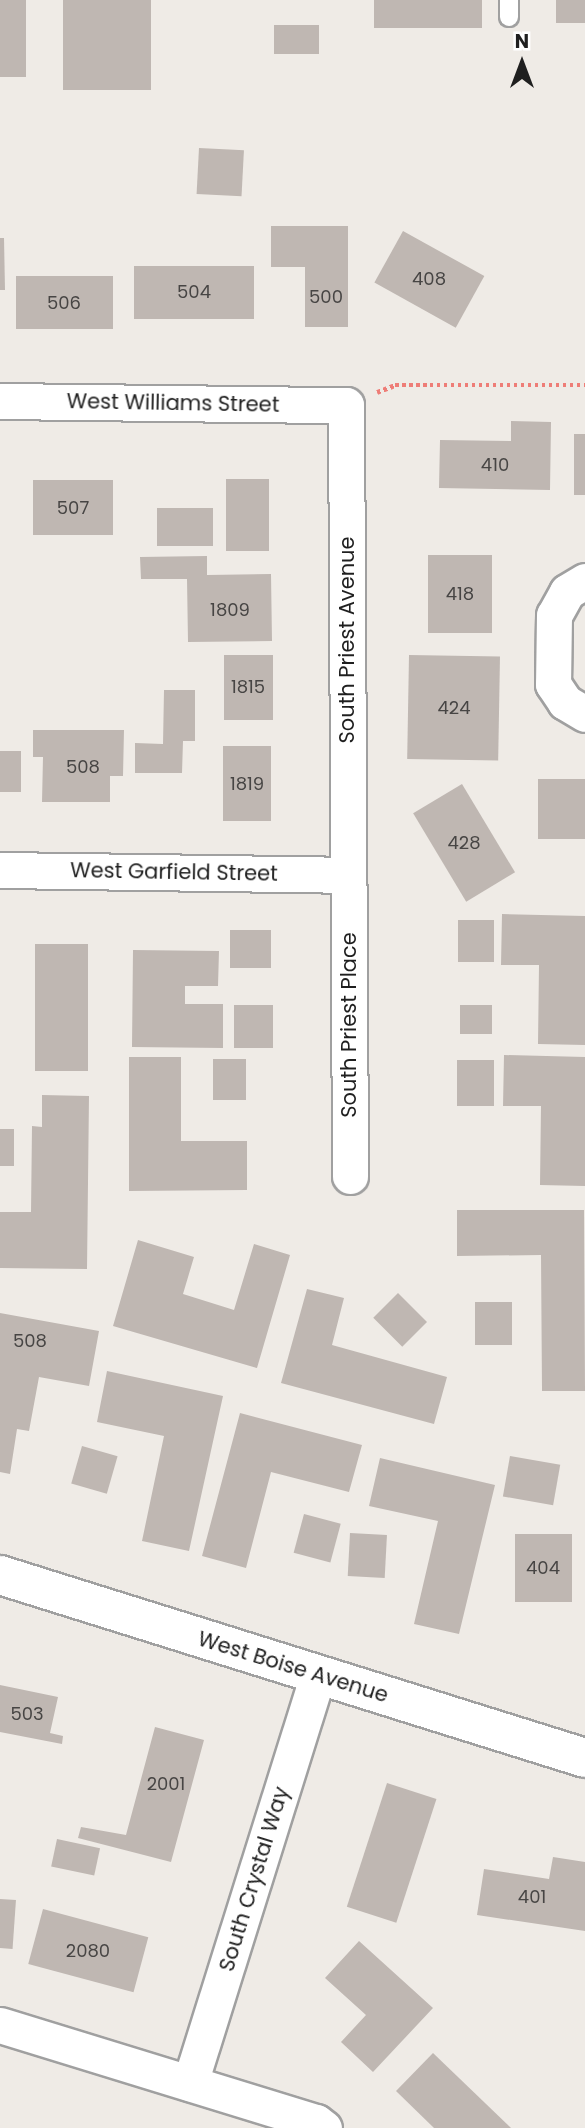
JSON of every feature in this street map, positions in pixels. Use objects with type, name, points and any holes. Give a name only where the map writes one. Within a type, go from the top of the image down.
[{"type":"street","name":"West Williams Street","points":[[0,401],[346,405]]},
{"type":"street","name":"South Priest Avenue","points":[[346,405],[348,875]]},
{"type":"street","points":[[585,581],[567,592],[554,615],[553,684],[565,702],[585,714]]},
{"type":"street","name":"West Garfield Street","points":[[0,870],[348,875]]},
{"type":"street","name":"South Priest Place","points":[[348,875],[350,1176]]},
{"type":"street","name":"West Boise Avenue","points":[[0,1575],[585,1758]]},
{"type":"street","name":"South Crystal Way","points":[[190,2082],[318,1675]]},
{"type":"street","points":[[0,2025],[316,2122],[324,2128]]},
{"type":"path","points":[[346,405],[395,385],[585,385]]},
{"type":"building","points":[[0,0],[26,0],[26,77],[0,77]]},
{"type":"building","points":[[63,0],[151,0],[151,90],[63,90]]},
{"type":"building","points":[[374,0],[482,0],[482,28],[374,28]]},
{"type":"building","points":[[556,0],[585,0],[585,23],[556,23]]},
{"type":"building","points":[[274,25],[319,25],[319,54],[274,54]]},
{"type":"building","points":[[199,148],[244,150],[242,196],[197,194]]},
{"type":"building","points":[[271,226],[348,226],[348,327],[305,327],[305,267],[271,267]]},
{"type":"building","points":[[403,231],[484,276],[456,328],[374,283]]},
{"type":"building","points":[[0,238],[4,238],[5,290],[0,290]]},
{"type":"building","points":[[134,266],[254,266],[254,319],[134,319]]},
{"type":"building","points":[[16,276],[113,276],[113,329],[16,329]]},
{"type":"building","points":[[511,421],[551,422],[550,490],[439,488],[440,440],[511,441]]},
{"type":"building","points":[[574,434],[585,434],[585,495],[574,495]]},
{"type":"building","points":[[226,479],[269,479],[269,551],[226,551]]},
{"type":"building","points":[[33,480],[113,480],[113,535],[33,535]]},
{"type":"building","points":[[157,508],[213,508],[213,546],[157,546]]},
{"type":"building","points":[[428,555],[492,555],[492,633],[428,633]]},
{"type":"building","points":[[207,556],[207,575],[271,574],[272,641],[188,642],[187,579],[141,579],[140,557]]},
{"type":"building","points":[[224,655],[273,655],[273,720],[224,720]]},
{"type":"building","points":[[409,655],[500,657],[498,761],[407,759]]},
{"type":"building","points":[[164,690],[195,690],[195,741],[183,741],[182,773],[135,773],[135,743],[163,744]]},
{"type":"building","points":[[33,730],[124,730],[123,776],[110,776],[110,802],[42,802],[43,757],[33,757]]},
{"type":"building","points":[[223,746],[271,746],[271,821],[223,821]]},
{"type":"building","points":[[0,751],[21,751],[21,792],[0,792]]},
{"type":"building","points":[[538,779],[585,779],[585,839],[538,839]]},
{"type":"building","points":[[462,784],[515,872],[466,902],[413,813]]},
{"type":"building","points":[[502,914],[585,916],[585,1045],[538,1044],[539,965],[501,965]]},
{"type":"building","points":[[458,920],[494,920],[494,962],[458,962]]},
{"type":"building","points":[[230,930],[271,930],[271,968],[230,968]]},
{"type":"building","points":[[35,944],[88,944],[88,1071],[35,1071]]},
{"type":"building","points":[[133,950],[219,951],[218,986],[185,986],[185,1004],[223,1004],[223,1048],[132,1047]]},
{"type":"building","points":[[234,1005],[273,1005],[273,1048],[234,1048]]},
{"type":"building","points":[[460,1005],[492,1005],[492,1034],[460,1034]]},
{"type":"building","points":[[504,1055],[585,1057],[585,1186],[540,1185],[541,1106],[503,1106]]},
{"type":"building","points":[[129,1057],[181,1057],[181,1141],[247,1141],[247,1190],[129,1191]]},
{"type":"building","points":[[213,1059],[246,1059],[246,1100],[213,1100]]},
{"type":"building","points":[[457,1060],[494,1060],[494,1106],[457,1106]]},
{"type":"building","points":[[42,1095],[89,1096],[87,1269],[0,1268],[0,1212],[31,1212],[32,1126],[42,1127]]},
{"type":"building","points":[[0,1129],[14,1129],[14,1166],[0,1166]]},
{"type":"building","points":[[457,1210],[584,1210],[585,1391],[542,1391],[541,1255],[457,1256]]},
{"type":"building","points":[[138,1240],[194,1257],[183,1294],[234,1310],[254,1244],[290,1255],[257,1368],[113,1326]]},
{"type":"building","points":[[307,1289],[344,1298],[332,1345],[447,1377],[434,1424],[281,1383]]},
{"type":"building","points":[[398,1293],[427,1322],[402,1347],[373,1318]]},
{"type":"building","points":[[475,1302],[512,1302],[512,1345],[475,1345]]},
{"type":"building","points":[[0,1313],[99,1331],[89,1386],[39,1377],[29,1431],[17,1429],[10,1474],[0,1472]]},
{"type":"building","points":[[107,1371],[223,1396],[189,1551],[142,1541],[164,1436],[97,1422]]},
{"type":"building","points":[[240,1413],[362,1445],[349,1492],[271,1472],[246,1568],[202,1556]]},
{"type":"building","points":[[82,1446],[118,1456],[107,1494],[71,1483]]},
{"type":"building","points":[[510,1456],[560,1465],[553,1505],[503,1496]]},
{"type":"building","points":[[380,1458],[495,1485],[459,1634],[414,1624],[438,1521],[369,1506]]},
{"type":"building","points":[[304,1514],[341,1524],[330,1562],[294,1553]]},
{"type":"building","points":[[350,1533],[387,1535],[385,1578],[348,1576]]},
{"type":"building","points":[[515,1534],[572,1534],[572,1602],[515,1602]]},
{"type":"building","points":[[0,1685],[58,1697],[50,1733],[63,1736],[62,1744],[0,1732]]},
{"type":"building","points":[[155,1727],[204,1740],[171,1862],[78,1838],[81,1827],[126,1835]]},
{"type":"building","points":[[387,1783],[436,1799],[396,1923],[347,1907]]},
{"type":"building","points":[[57,1839],[100,1848],[94,1876],[51,1866]]},
{"type":"building","points":[[553,1857],[585,1862],[585,1931],[477,1915],[484,1869],[549,1879]]},
{"type":"building","points":[[0,1899],[16,1900],[13,1949],[0,1948]]},
{"type":"building","points":[[43,1909],[148,1937],[134,1992],[28,1964]]},
{"type":"building","points":[[359,1941],[433,2008],[373,2072],[341,2042],[366,2015],[325,1978]]},
{"type":"building","points":[[433,2053],[511,2128],[434,2128],[396,2091]]}]
